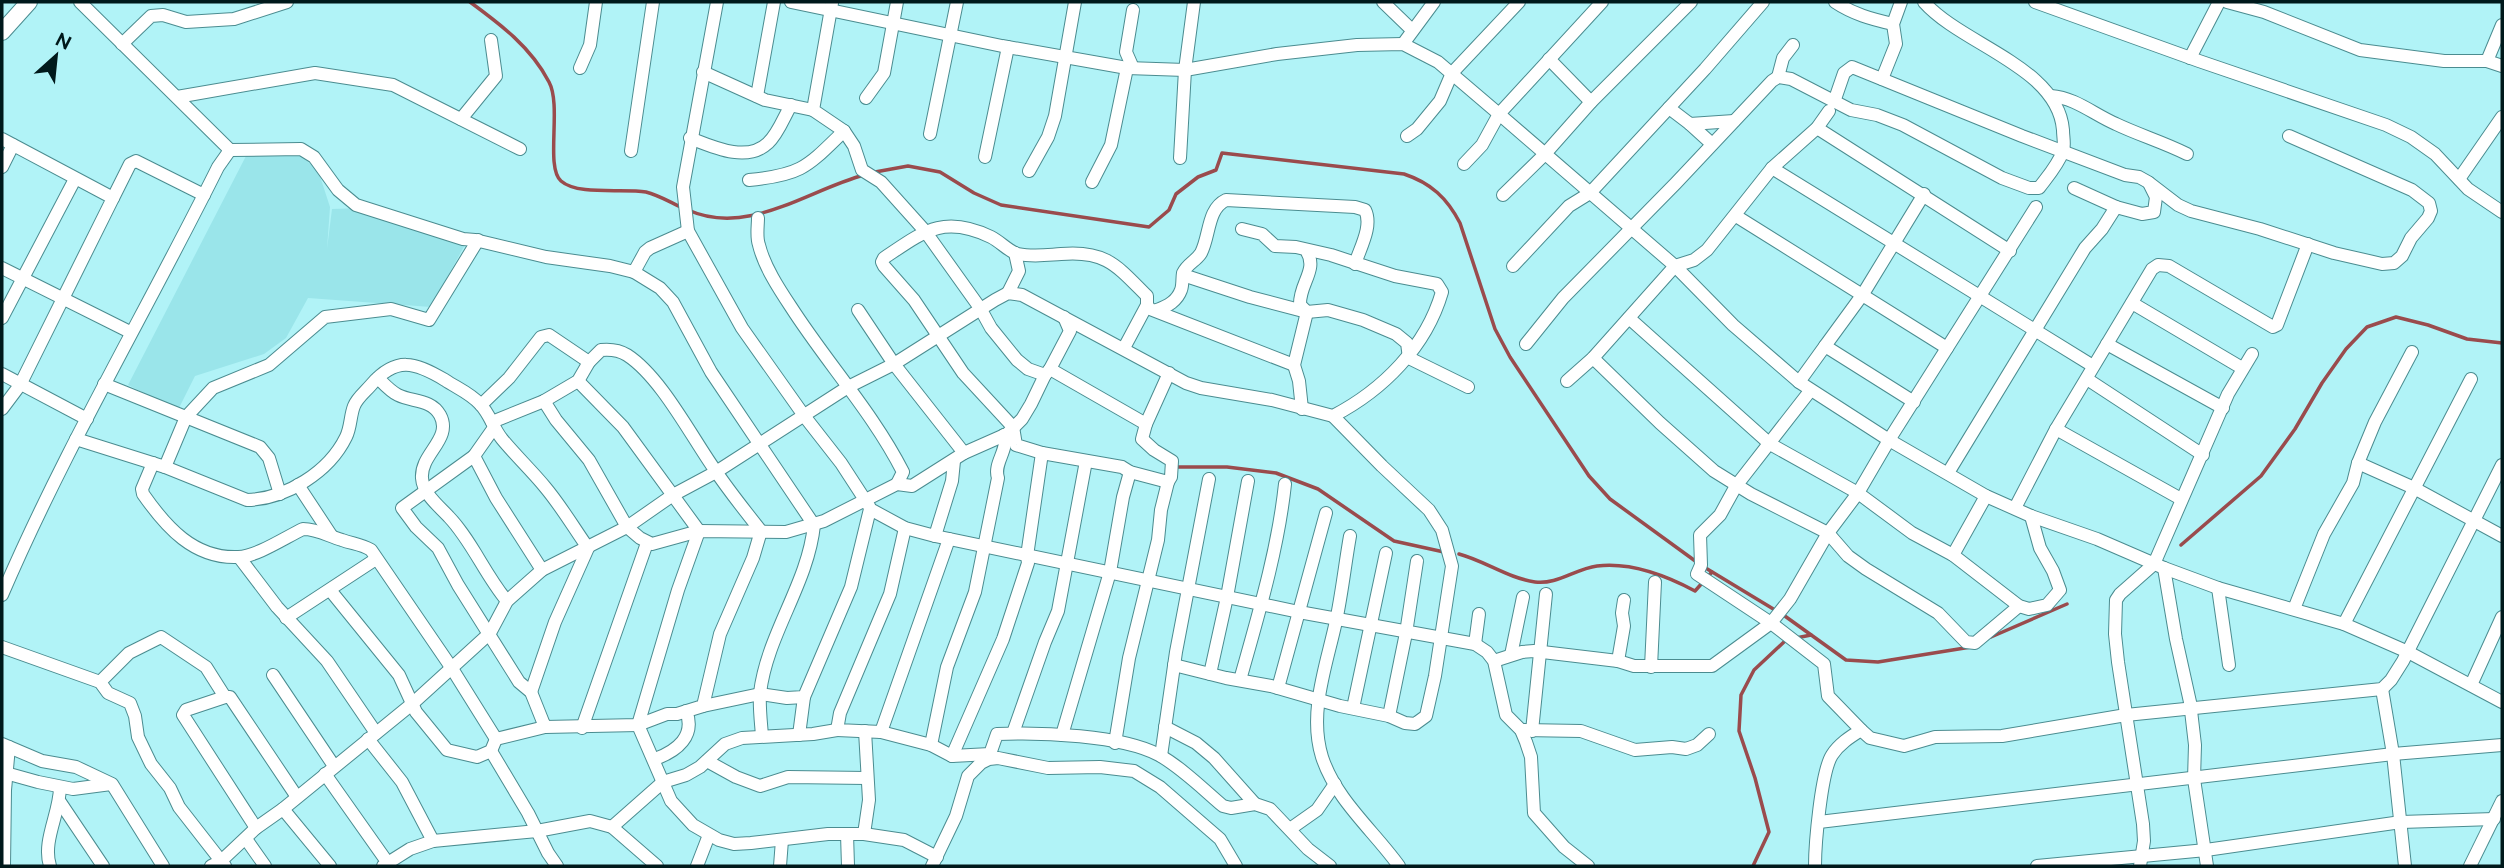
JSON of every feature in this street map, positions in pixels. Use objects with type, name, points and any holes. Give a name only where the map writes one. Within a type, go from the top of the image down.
[{"type":"main road","points":[[2,32],[29,2]]},
{"type":"street","points":[[80,2],[230,150],[301,149],[314,157],[338,190],[356,205],[453,236],[546,257],[634,272],[660,288],[673,302],[710,372],[814,525],[812,547],[772,647],[760,694],[762,736]]},
{"type":"street","points":[[122,44],[151,16],[163,15],[187,22],[234,19],[287,2]]},
{"type":"street","points":[[580,68],[590,45],[596,2]]},
{"type":"street","points":[[631,151],[653,2]]},
{"type":"street","points":[[717,2],[683,187],[688,231],[742,328],[869,505],[905,528],[935,536],[1299,612],[1475,644],[1494,661],[1506,715],[1527,730],[1581,731],[1636,750],[1686,748],[1697,745],[1709,734]]},
{"type":"street","points":[[757,96],[774,2]]},
{"type":"street","points":[[791,2],[832,6],[949,35],[1130,68],[1185,70],[1277,54],[1357,45],[1403,44],[1438,62],[1452,73],[1675,266],[1733,325],[1810,391],[1889,439],[1986,496],[2031,516],[2097,539],[2218,588],[2344,624],[2408,652],[2502,702]]},
{"type":"street","points":[[866,97],[884,73],[897,2]]},
{"type":"street","points":[[930,134],[957,2]]},
{"type":"street","points":[[1029,171],[1048,137],[1055,116],[1076,2]]},
{"type":"street","points":[[1180,158],[1185,70],[1194,2]]},
{"type":"street","points":[[1383,2],[1412,30]]},
{"type":"street","points":[[1403,44],[1434,2]]},
{"type":"street","points":[[1407,136],[1417,129],[1440,101],[1452,73],[1519,2]]},
{"type":"street","points":[[1464,164],[1482,145],[1499,114],[1602,2]]},
{"type":"street","points":[[1503,195],[1690,2]]},
{"type":"street","points":[[1513,266],[1569,206],[1590,193],[1763,2]]},
{"type":"street","points":[[1835,2],[1848,11],[1893,24]]},
{"type":"street","points":[[1882,79],[1896,44],[1893,24],[1901,2]]},
{"type":"street","points":[[1778,77],[1791,79],[1831,107],[1877,115],[1903,125],[2002,178],[2029,188],[2039,188],[2063,151],[2062,120],[2051,96],[2034,79],[1960,32],[1924,2]]},
{"type":"street","points":[[2035,2],[2411,136],[2435,154],[2468,189],[2502,212]]},
{"type":"street","points":[[2190,58],[2219,2]]},
{"type":"street","points":[[2227,2],[2264,12],[2339,44],[2360,50],[2444,61],[2487,61],[2502,66]]},
{"type":"street","points":[[813,110],[832,6]]},
{"type":"street","points":[[1092,182],[1111,145],[1130,68],[1126,52],[1133,10]]},
{"type":"street","points":[[2487,61],[2502,25]]},
{"type":"street","points":[[461,120],[496,76],[491,40]]},
{"type":"street","points":[[1526,344],[1563,298],[1778,77],[1783,58],[1793,46]]},
{"type":"street","points":[[985,157],[1008,47]]},
{"type":"street","points":[[1549,59],[1591,102]]},
{"type":"street","points":[[1567,381],[1593,358],[1675,266],[1694,260],[1707,250],[1772,168],[1817,128],[1831,107],[1844,74],[1850,67],[2148,183],[2191,211],[2334,253],[2382,264],[2394,263],[2402,256],[2431,211],[2429,202],[2412,190],[2289,136]]},
{"type":"street","points":[[703,72],[757,96],[813,110],[844,131],[854,146],[862,170],[881,182],[925,231],[980,308],[991,328],[1017,360],[1028,369],[1048,372],[1146,424]]},
{"type":"street","points":[[177,97],[315,73],[393,85],[520,149]]},
{"type":"street","points":[[2051,96],[2067,97],[2113,123],[2187,154]]},
{"type":"street","points":[[690,138],[719,149],[737,152],[760,149],[771,142],[791,105]]},
{"type":"street","points":[[1669,108],[1712,144]]},
{"type":"street","points":[[2459,179],[2502,117]]},
{"type":"street","points":[[1690,124],[1734,121]]},
{"type":"street","points":[[1817,128],[2010,251]]},
{"type":"street","points":[[749,180],[782,177],[803,169],[844,131]]},
{"type":"street","points":[[2,167],[7,142],[113,198]]},
{"type":"street","points":[[2,595],[30,529],[130,332],[218,167],[230,150]]},
{"type":"street","points":[[2,409],[20,385],[130,164],[136,161],[204,195]]},
{"type":"street","points":[[1772,168],[2093,366]]},
{"type":"street","points":[[2,318],[75,179]]},
{"type":"street","points":[[2074,188],[2116,207],[2142,214],[2154,212],[2156,197],[2148,183]]},
{"type":"street","points":[[1799,382],[1863,294],[1924,194]]},
{"type":"street","points":[[1124,348],[1152,308],[1171,304],[1182,289],[1183,275],[1189,264],[1200,255],[1214,212],[1219,203],[1226,200],[1355,207],[1365,210],[1369,217],[1368,225],[1354,264]]},
{"type":"street","points":[[1494,661],[1522,652],[1542,652],[1618,661],[1634,666],[1712,666],[1771,623],[1790,599],[1828,533],[1858,493],[1889,439],[2036,206]]},
{"type":"street","points":[[1948,473],[2085,248],[2102,229],[2116,207]]},
{"type":"street","points":[[1736,216],[1947,348]]},
{"type":"street","points":[[544,401],[589,460],[627,527],[647,544],[699,531],[786,532],[869,505],[897,484],[903,472],[900,464],[848,387],[816,346],[779,288],[758,244],[758,218]]},
{"type":"street","points":[[1168,482],[1130,472],[1122,467],[1042,453],[1016,445],[1009,431],[963,373],[914,300],[882,262],[925,231],[951,226],[967,228],[990,237],[1015,253],[1042,257],[1083,252],[1115,265],[1147,296],[1152,308],[1188,325],[1294,365]]},
{"type":"street","points":[[1242,229],[1262,234],[1275,246],[1331,255],[1395,276],[1440,286],[1442,292],[1438,306],[1409,358],[1355,405],[1333,416]]},
{"type":"street","points":[[634,272],[650,248],[688,231]]},
{"type":"street","points":[[478,240],[429,320],[391,310],[325,317],[269,365],[213,388],[186,417],[142,489],[166,524],[193,548],[239,558],[303,529],[312,529],[339,540],[362,544],[370,550],[451,667],[557,866]]},
{"type":"street","points":[[2015,508],[2056,429],[2152,269],[2164,265],[2273,327],[2277,324],[2308,244]]},
{"type":"street","points":[[1306,250],[1312,258],[1312,266],[1300,296],[1300,305],[1307,312]]},
{"type":"street","points":[[2,646],[100,682],[108,693],[130,703],[138,737],[150,764],[170,789],[179,807],[219,864],[257,828],[412,704],[489,633],[507,601],[542,570],[627,527],[673,495],[716,472],[848,387],[894,364],[1008,293],[1019,271],[1015,253]]},
{"type":"street","points":[[2,268],[130,332]]},
{"type":"street","points":[[1183,275],[1307,312],[1328,310],[1363,320],[1396,334],[1407,343],[1409,358]]},
{"type":"street","points":[[1008,293],[1022,295],[1201,388],[1272,400],[1333,416],[1429,510],[1442,530],[1452,566],[1439,637],[1435,677],[1426,716],[1415,724],[1278,688],[1174,665]]},
{"type":"street","points":[[2132,303],[2242,368]]},
{"type":"street","points":[[858,310],[959,457]]},
{"type":"street","points":[[1302,410],[1294,365],[1307,312]]},
{"type":"street","points":[[897,484],[912,486],[1009,431],[1022,419],[1070,331],[1064,317]]},
{"type":"street","points":[[1629,318],[1770,444],[1858,493],[1912,533],[1954,555],[2019,606],[2029,609],[2047,606],[2060,590],[2040,548],[2031,516]]},
{"type":"street","points":[[481,405],[509,378],[541,337],[549,335],[589,362]]},
{"type":"street","points":[[2107,344],[2223,408]]},
{"type":"street","points":[[1825,346],[1914,402]]},
{"type":"street","points":[[545,727],[531,692],[519,682],[438,548],[404,511],[402,508],[405,504],[474,456],[493,426],[578,381],[589,362],[601,350],[609,349],[626,355],[659,387],[716,472],[761,531]]},
{"type":"street","points":[[2294,609],[2324,534],[2353,483],[2375,422],[2412,352]]},
{"type":"street","points":[[2207,866],[2194,779],[2195,745],[2191,709],[2159,566],[2181,499],[2242,368],[2252,354]]},
{"type":"street","points":[[1409,358],[1468,387]]},
{"type":"street","points":[[1593,358],[1694,454],[1737,486],[1828,533],[1848,556],[1938,613],[1970,644],[1986,636],[2019,606]]},
{"type":"street","points":[[76,439],[159,465],[247,500],[262,499],[298,485],[339,450],[347,435],[354,407],[387,369],[416,365],[429,369],[481,405],[493,426],[546,488],[588,548]]},
{"type":"street","points":[[1115,743],[1129,658],[1159,533],[1161,510],[1171,477],[1172,461],[1142,439],[1168,373]]},
{"type":"street","points":[[2,374],[87,419]]},
{"type":"street","points":[[377,378],[395,393],[431,405],[442,417],[443,434],[429,453],[422,470],[425,491],[453,522],[507,601]]},
{"type":"street","points":[[2087,379],[2203,455]]},
{"type":"street","points":[[2344,624],[2471,379]]},
{"type":"street","points":[[578,381],[623,427],[699,531]]},
{"type":"street","points":[[104,384],[250,442],[267,452],[280,494]]},
{"type":"street","points":[[1810,391],[1737,486],[1720,514],[1700,535],[1701,565],[1697,574],[1771,623],[1824,664],[1828,696],[1870,738],[1903,746],[1935,737],[2002,736],[2126,715],[2382,689],[2395,675],[2408,652],[2502,465]]},
{"type":"street","points":[[2056,429],[2181,499]]},
{"type":"street","points":[[931,745],[947,667],[975,592],[998,478],[997,465],[1009,431]]},
{"type":"street","points":[[952,756],[1003,639],[1028,563],[1042,453]]},
{"type":"street","points":[[474,456],[496,498],[542,570]]},
{"type":"street","points":[[935,536],[959,457]]},
{"type":"street","points":[[1013,733],[1058,611],[1087,461]]},
{"type":"street","points":[[2358,463],[2414,488],[2502,536]]},
{"type":"street","points":[[1062,735],[1110,572],[1130,472]]},
{"type":"street","points":[[1161,756],[1174,665],[1209,479]]},
{"type":"street","points":[[1210,674],[1248,481]]},
{"type":"street","points":[[1240,680],[1261,604],[1285,484]]},
{"type":"street","points":[[298,485],[331,535]]},
{"type":"street","points":[[1954,555],[1986,496]]},
{"type":"street","points":[[799,734],[804,696],[851,587],[869,505]]},
{"type":"street","points":[[1278,688],[1326,513]]},
{"type":"street","points":[[837,730],[840,713],[890,594],[905,528]]},
{"type":"street","points":[[699,531],[678,590],[638,725],[655,759],[665,791],[680,813],[709,835],[719,841],[734,844],[864,834],[904,840],[934,862],[956,816],[968,776],[981,763],[998,758],[1048,768],[1100,767],[1134,771],[1160,787],[1220,839],[1236,866]]},
{"type":"street","points":[[703,706],[720,634],[753,558],[761,531]]},
{"type":"street","points":[[1350,536],[1337,618],[1318,698],[1318,731],[1322,757],[1335,784],[1399,866]]},
{"type":"street","points":[[881,732],[949,538]]},
{"type":"street","points":[[582,727],[647,544]]},
{"type":"street","points":[[531,692],[555,622],[588,548]]},
{"type":"street","points":[[1353,708],[1386,553]]},
{"type":"street","points":[[239,558],[286,618],[327,661],[402,782],[433,841]]},
{"type":"street","points":[[286,618],[376,559]]},
{"type":"street","points":[[1389,716],[1418,561]]},
{"type":"street","points":[[2141,862],[2143,824],[2116,643],[2115,609],[2120,594],[2159,566]]},
{"type":"street","points":[[1651,667],[1655,582]]},
{"type":"street","points":[[2218,588],[2229,665]]},
{"type":"street","points":[[330,590],[399,675],[416,712],[447,750],[477,757],[493,746],[545,727],[638,725],[667,714],[760,694],[787,698],[804,696]]},
{"type":"street","points":[[1546,594],[1542,652],[1527,730],[1534,813],[1564,847],[1588,866]]},
{"type":"street","points":[[1511,655],[1523,597]]},
{"type":"street","points":[[1618,661],[1624,626],[1624,600]]},
{"type":"street","points":[[1475,644],[1479,614]]},
{"type":"street","points":[[2471,685],[2502,617]]},
{"type":"street","points":[[100,682],[129,653],[161,637],[206,667],[225,697]]},
{"type":"street","points":[[273,675],[387,865],[410,849],[433,841],[537,831],[590,821],[612,827],[657,866]]},
{"type":"street","points":[[2382,689],[2393,754],[2404,866]]},
{"type":"street","points":[[257,828],[183,715],[186,710],[230,697],[297,797]]},
{"type":"street","points":[[655,759],[678,746],[687,734],[690,722],[686,711]]},
{"type":"street","points":[[1165,727],[1196,743],[1214,758],[1255,804]]},
{"type":"street","points":[[612,827],[633,807],[645,801],[663,782],[686,775],[707,761],[725,744],[742,738],[837,730],[881,732],[931,745],[952,756],[990,754],[997,734],[1062,735],[1146,749],[1161,756],[1223,806],[1231,808],[1255,804],[1270,809],[1308,849],[1330,866]]},
{"type":"street","points":[[1815,866],[1829,760],[1844,741],[1861,730]]},
{"type":"street","points":[[864,834],[868,815],[865,731]]},
{"type":"street","points":[[1819,822],[2393,754],[2502,745]]},
{"type":"street","points":[[4,866],[5,746],[42,761],[76,767],[112,784],[163,866]]},
{"type":"street","points":[[707,761],[760,786],[788,777],[867,778]]},
{"type":"street","points":[[4,773],[60,787],[85,788],[112,784]]},
{"type":"street","points":[[1290,829],[1317,810],[1335,784]]},
{"type":"street","points":[[50,866],[49,841],[60,802],[60,787]]},
{"type":"street","points":[[2467,866],[2502,801]]},
{"type":"street","points":[[60,802],[103,866]]},
{"type":"street","points":[[283,809],[330,866]]},
{"type":"street","points":[[2037,866],[2141,862],[2401,822],[2494,820]]},
{"type":"street","points":[[847,834],[848,866]]},
{"type":"street","points":[[697,866],[709,835]]},
{"type":"street","points":[[246,839],[265,866]]},
{"type":"street","points":[[780,866],[782,840]]},
{"type":"shaded area","points":[[246,156],[301,156],[318,170],[330,207],[327,249],[332,209],[362,208],[467,241],[431,307],[308,298],[286,338],[264,354],[195,376],[178,410],[128,385]]},
{"type":"waterway","points":[[470,2],[524,47],[549,82],[554,106],[554,163],[556,174],[561,181],[569,186],[590,190],[646,192],[681,207]]},
{"type":"waterway","points":[[875,172],[908,166],[940,172],[974,193],[1001,205],[1149,227],[1169,210],[1176,194],[1198,177],[1216,170],[1222,153],[1404,174],[1414,178],[1444,199],[1455,214],[1495,329],[1510,357],[1589,476],[1610,499],[1698,563]]},
{"type":"waterway","points":[[688,210],[710,217],[755,215],[864,175]]},
{"type":"waterway","points":[[2181,545],[2261,476],[2295,429],[2346,349],[2367,327],[2396,317],[2467,339],[2502,343]]},
{"type":"waterway","points":[[1177,467],[1227,467],[1276,473],[1318,489],[1394,541],[1444,552]]},
{"type":"waterway","points":[[1459,554],[1515,577],[1535,582],[1551,581],[1589,568],[1610,565],[1648,571],[1695,591],[1712,572]]},
{"type":"waterway","points":[[1704,567],[1775,610]]},
{"type":"waterway","points":[[1991,637],[2067,604]]},
{"type":"waterway","points":[[1782,614],[1846,660],[1878,662],[1971,647]]},
{"type":"waterway","points":[[1796,638],[1811,635]]},
{"type":"waterway","points":[[1753,866],[1769,832],[1739,731],[1741,695],[1754,670],[1789,640]]}]
